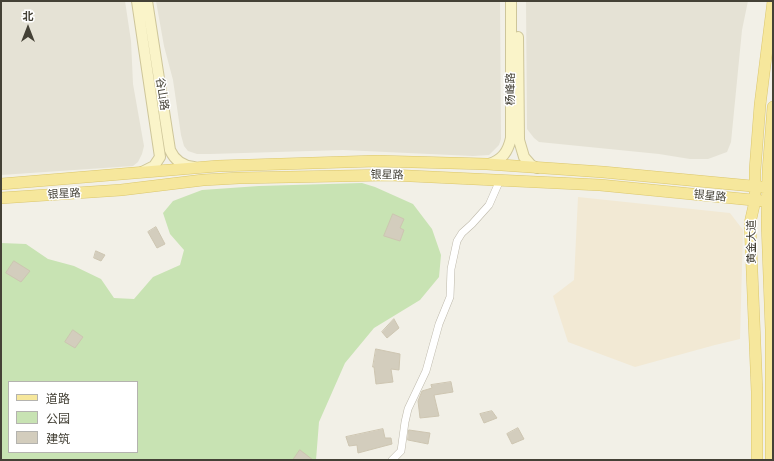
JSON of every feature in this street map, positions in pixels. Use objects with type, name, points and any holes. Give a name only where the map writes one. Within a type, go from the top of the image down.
[{"type":"main road","name":"谷山路","points":[[137,1],[160,157],[154,166],[138,173]]},
{"type":"main road","name":"谷山路","points":[[147,1],[170,150],[172,156],[180,163],[200,167]]},
{"type":"main road","name":"杨峰路","points":[[487,164],[503,157],[511,138],[511,1]]},
{"type":"main road","name":"杨峰路","points":[[518,1],[519,140],[524,157],[531,165],[537,168]]},
{"type":"main road","name":"黄金大道","points":[[757,460],[757,392],[750,223],[755,200],[760,105],[773,1]]},
{"type":"main road","name":"黄金大道","points":[[771,460],[771,295],[768,223],[771,188],[768,171],[773,107]]},
{"type":"main road","name":"银星路","points":[[1,184],[200,167],[277,163],[376,161],[487,164],[647,175],[771,188]]},
{"type":"main road","name":"银星路","points":[[1,198],[121,190],[203,180],[390,175],[600,185],[771,202]]},
{"type":"street","points":[[392,460],[401,451],[408,409],[426,371],[439,324],[450,297],[451,269],[457,241],[462,233],[489,206],[500,180]]},
{"type":"shaded area","points":[[1,1],[125,1],[131,41],[133,84],[144,146],[138,162],[133,166],[1,175]]},
{"type":"shaded area","points":[[156,1],[500,1],[501,139],[499,145],[489,155],[473,156],[343,150],[210,154],[197,154],[188,151],[184,146],[181,135],[173,80],[164,46]]},
{"type":"shaded area","points":[[526,1],[748,1],[742,30],[731,142],[727,152],[708,159],[690,159],[659,154],[539,142],[527,129]]},
{"type":"shaded area","points":[[578,197],[730,213],[743,230],[740,339],[635,367],[568,342],[553,296],[574,280]]},
{"type":"green space","points":[[362,183],[375,187],[413,204],[432,229],[441,255],[439,277],[420,300],[374,328],[345,363],[319,422],[316,460],[1,460],[1,243],[26,244],[48,259],[74,266],[101,279],[114,298],[134,299],[153,277],[180,265],[184,250],[170,234],[163,213],[173,201],[202,190],[259,186]]},
{"type":"building","points":[[393,214],[404,219],[400,228],[404,230],[400,241],[384,236]]},
{"type":"building","points":[[156,227],[165,244],[157,248],[148,232]]},
{"type":"building","points":[[96,251],[105,255],[101,261],[94,258]]},
{"type":"building","points":[[14,261],[30,271],[21,282],[6,273]]},
{"type":"building","points":[[394,319],[399,328],[387,338],[382,332]]},
{"type":"building","points":[[73,330],[83,337],[75,348],[65,342]]},
{"type":"building","points":[[376,349],[400,354],[399,370],[391,369],[393,382],[376,384],[373,367]]},
{"type":"building","points":[[451,382],[453,392],[434,395],[439,416],[420,418],[418,401],[422,391],[432,388],[431,385]]},
{"type":"building","points":[[492,411],[497,418],[484,423],[480,414]]},
{"type":"building","points":[[518,428],[524,439],[512,444],[507,434]]},
{"type":"building","points":[[383,429],[385,438],[391,438],[392,444],[358,453],[357,445],[349,446],[346,437]]},
{"type":"building","points":[[409,430],[430,433],[428,444],[408,440]]},
{"type":"building","points":[[300,450],[313,460],[293,460]]}]
